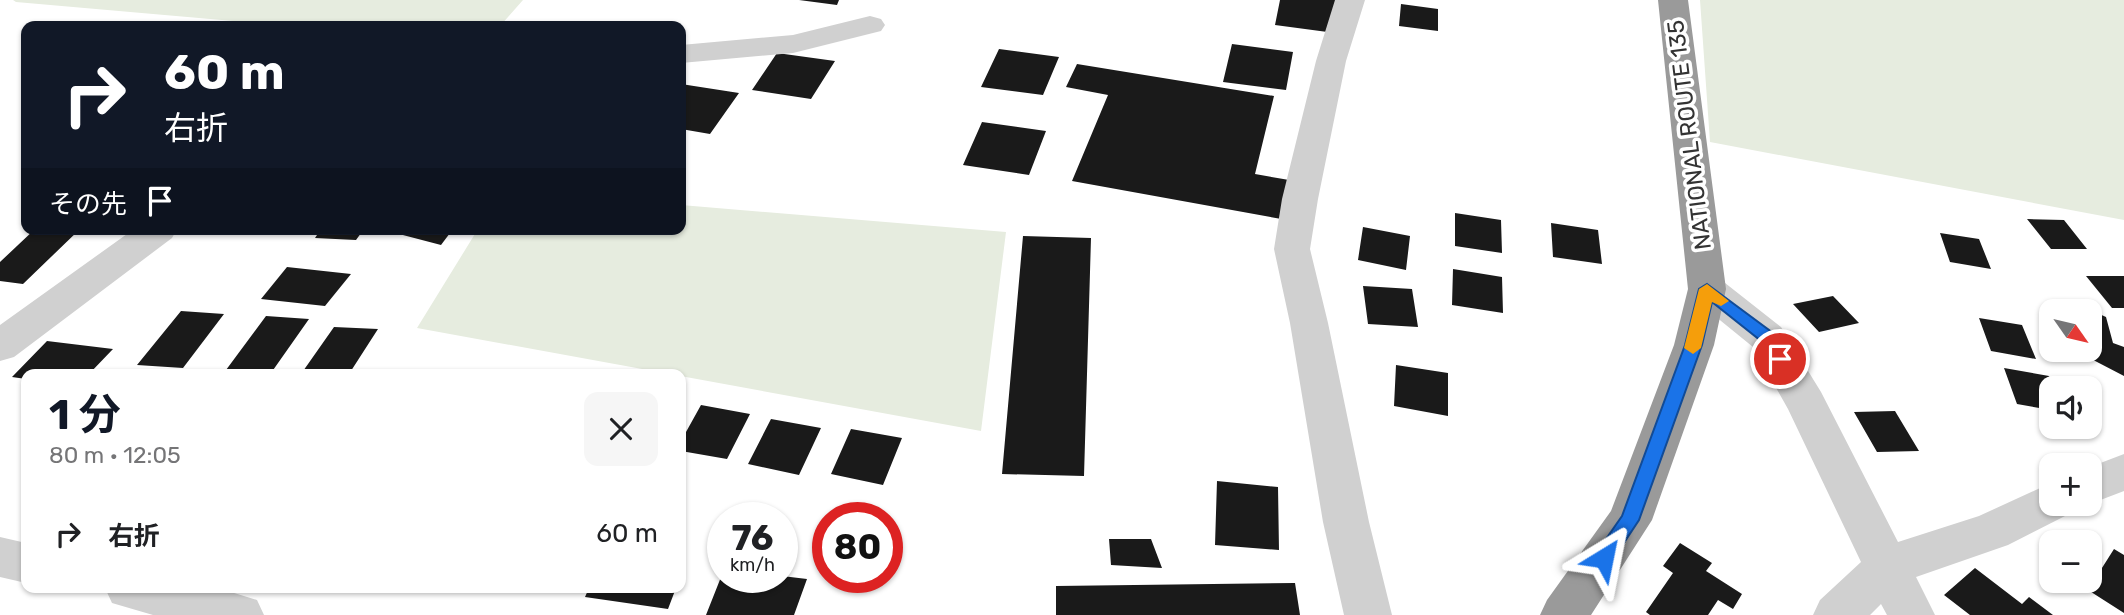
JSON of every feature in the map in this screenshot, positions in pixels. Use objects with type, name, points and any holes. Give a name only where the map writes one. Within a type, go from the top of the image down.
[{"type":"highway","name":"NATIONAL ROUTE 135","points":[[1564,615],[1630,520],[1694,345],[1707,289],[1673,0]]},
{"type":"street","points":[[1350,0],[1331,61],[1300,200],[1292,249],[1309,323],[1346,522],[1368,615]]},
{"type":"street","points":[[686,54],[793,44],[870,25]]},
{"type":"street","points":[[0,346],[151,235]]},
{"type":"street","points":[[1707,289],[1767,337],[1806,404],[1889,566],[1911,615]]},
{"type":"street","points":[[2102,481],[2124,472]]},
{"type":"street","points":[[1838,615],[1889,566],[1992,531],[2039,508]]},
{"type":"street","points":[[0,557],[21,562]]},
{"type":"street","points":[[150,593],[240,615]]},
{"type":"shaded area","points":[[13,0],[523,0],[504,21],[232,21]]},
{"type":"shaded area","points":[[1700,0],[2124,0],[2124,220],[1710,142]]},
{"type":"shaded area","points":[[686,205],[1006,232],[981,431],[686,377],[686,369],[642,369],[417,328],[474,235],[686,235]]},
{"type":"building","points":[[799,0],[839,0],[837,5]]},
{"type":"building","points":[[1280,0],[1339,0],[1335,33],[1275,25]]},
{"type":"building","points":[[1401,4],[1438,9],[1438,31],[1399,26]]},
{"type":"building","points":[[1232,44],[1293,52],[1286,90],[1223,82]]},
{"type":"building","points":[[999,49],[1059,57],[1043,95],[981,87]]},
{"type":"building","points":[[777,53],[835,61],[811,99],[752,90]]},
{"type":"building","points":[[1077,64],[1274,96],[1255,174],[1295,181],[1287,220],[1072,181],[1108,95],[1066,87]]},
{"type":"building","points":[[686,85],[739,93],[710,134],[686,130]]},
{"type":"building","points":[[982,122],[1046,131],[1029,175],[963,165]]},
{"type":"building","points":[[1455,213],[1501,220],[1502,253],[1455,246]]},
{"type":"building","points":[[2027,219],[2064,220],[2087,249],[2051,249]]},
{"type":"building","points":[[1551,223],[1598,230],[1602,264],[1553,257]]},
{"type":"building","points":[[1363,227],[1410,236],[1406,270],[1358,260]]},
{"type":"building","points":[[1940,233],[1979,239],[1991,269],[1950,262]]},
{"type":"building","points":[[29,235],[74,235],[23,284],[0,281],[0,262]]},
{"type":"building","points":[[317,235],[360,235],[356,240],[315,238]]},
{"type":"building","points":[[403,235],[448,235],[441,245]]},
{"type":"building","points":[[1023,236],[1091,238],[1084,476],[1002,474]]},
{"type":"building","points":[[287,267],[351,274],[325,306],[261,299]]},
{"type":"building","points":[[1453,269],[1502,277],[1503,313],[1452,305]]},
{"type":"building","points":[[2086,276],[2124,276],[2124,308],[2112,308]]},
{"type":"building","points":[[1363,286],[1412,289],[1418,327],[1368,324]]},
{"type":"building","points":[[1833,296],[1859,323],[1819,332],[1793,304]]},
{"type":"building","points":[[181,311],[224,314],[183,368],[137,365]]},
{"type":"building","points":[[2102,315],[2106,317],[2113,343],[2124,347],[2124,376],[2097,362],[2102,362]]},
{"type":"building","points":[[266,316],[309,319],[274,369],[227,369]]},
{"type":"building","points":[[1979,318],[2022,325],[2036,359],[1991,351]]},
{"type":"building","points":[[334,327],[378,329],[352,369],[305,369]]},
{"type":"building","points":[[47,341],[113,349],[94,369],[21,369],[21,378],[12,377]]},
{"type":"building","points":[[1396,365],[1448,373],[1448,416],[1394,406]]},
{"type":"building","points":[[2004,368],[2049,376],[2039,376],[2039,408],[2017,404]]},
{"type":"building","points":[[701,405],[750,414],[727,459],[686,452],[686,432]]},
{"type":"building","points":[[1895,411],[1919,451],[1877,452],[1854,412]]},
{"type":"building","points":[[771,419],[821,428],[799,475],[748,464]]},
{"type":"building","points":[[851,429],[902,438],[883,485],[831,474]]},
{"type":"building","points":[[1217,481],[1278,487],[1279,550],[1215,545]]},
{"type":"building","points":[[1109,539],[1151,539],[1162,568],[1111,565]]},
{"type":"building","points":[[1680,543],[1712,563],[1706,571],[1742,594],[1733,609],[1718,600],[1708,615],[1650,615],[1646,612],[1673,573],[1663,566]]},
{"type":"building","points":[[2114,549],[2124,555],[2124,613],[2093,593],[2102,593],[2102,568]]},
{"type":"building","points":[[1975,568],[2022,604],[2029,597],[2053,615],[1970,615],[1944,595]]},
{"type":"building","points":[[798,578],[807,579],[794,615],[706,615],[715,593],[798,593]]},
{"type":"building","points":[[1295,583],[1300,615],[1056,615],[1056,586]]},
{"type":"building","points":[[587,593],[674,593],[668,609],[585,597]]},
{"type":"slow traffic","points":[[1693,348],[1707,289],[1721,301]]},
{"type":"route","points":[[1604,558],[1630,520],[1694,345],[1707,289],[1767,337],[1780,359]]}]
